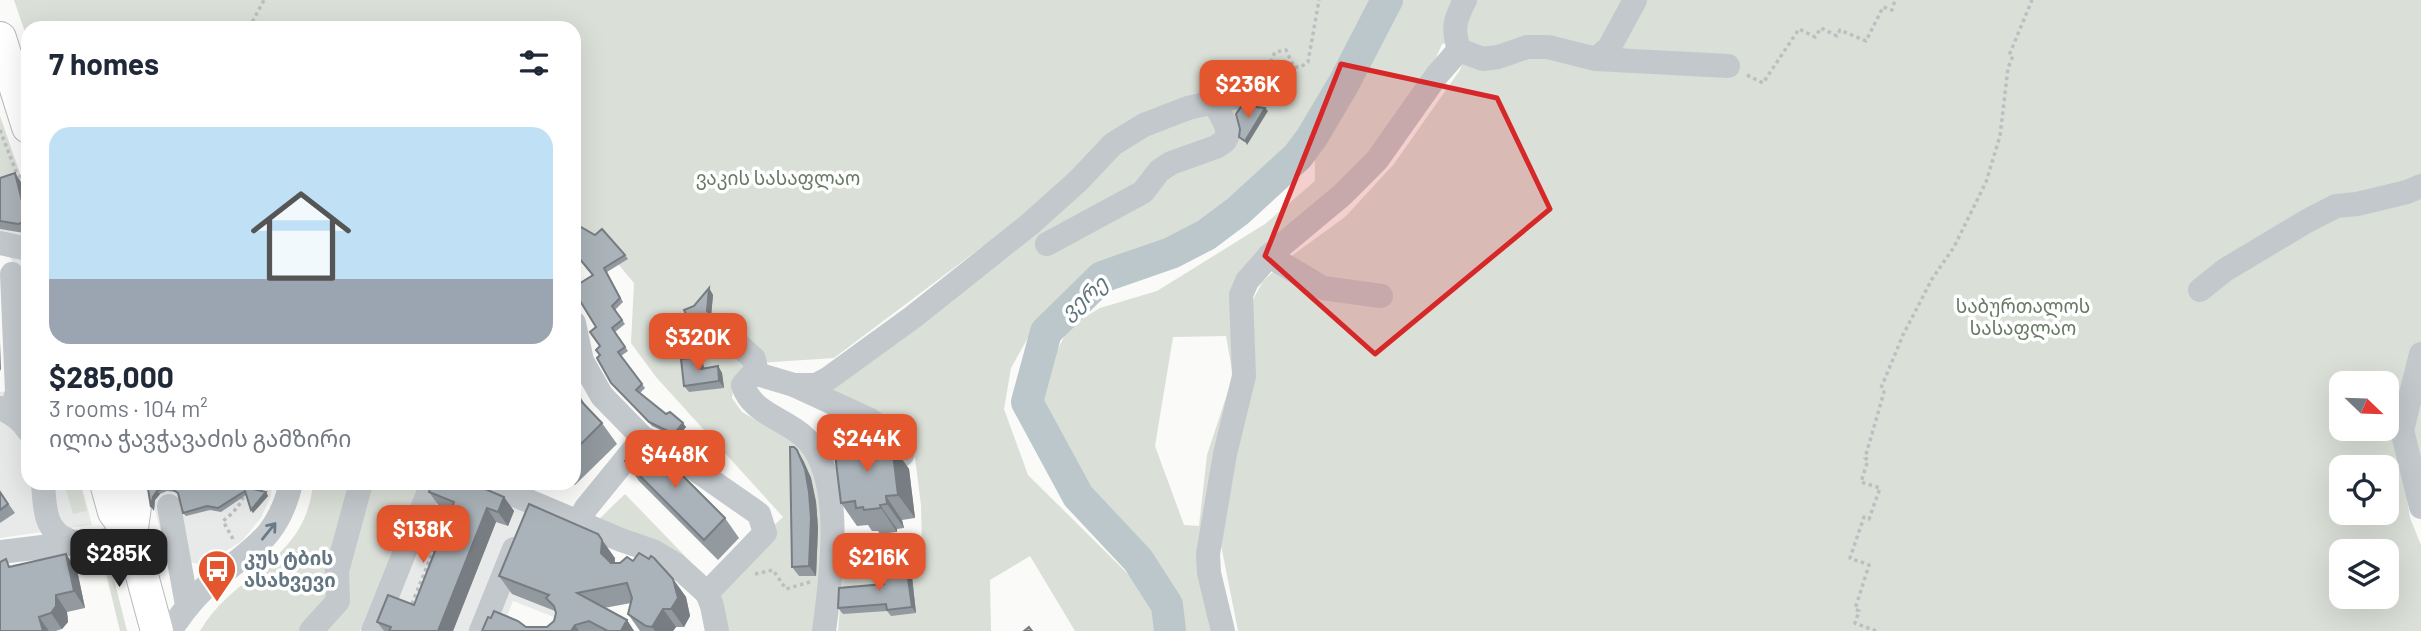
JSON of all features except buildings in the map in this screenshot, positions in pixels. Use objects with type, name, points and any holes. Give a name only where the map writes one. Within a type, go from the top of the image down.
[{"type":"main road","points":[[0,38],[21,105]]},
{"type":"main road","points":[[108,490],[114,512],[131,534],[157,631]]},
{"type":"main road","points":[[131,534],[135,506],[132,490]]},
{"type":"street","points":[[1459,50],[1455,21],[1465,0]]},
{"type":"street","points":[[1596,59],[1609,48],[1634,0]]},
{"type":"street","points":[[1459,50],[1483,59],[1527,47],[1548,47],[1596,59],[1728,66]]},
{"type":"street","points":[[1223,631],[1209,573],[1208,554],[1220,480],[1244,376],[1241,295],[1247,281],[1269,256],[1342,195],[1377,160],[1437,75],[1459,50]]},
{"type":"street","points":[[805,385],[829,378],[913,317],[1030,224],[1078,181],[1113,144],[1144,125],[1188,108],[1258,92]]},
{"type":"street","points":[[1047,244],[1143,192],[1158,172],[1171,163],[1216,147],[1225,141],[1226,125],[1213,102]]},
{"type":"street","points":[[2200,290],[2225,270],[2336,206],[2357,204],[2421,186]]},
{"type":"street","points":[[0,243],[21,248]]},
{"type":"street","points":[[1269,256],[1323,288],[1381,296]]},
{"type":"street","points":[[12,274],[17,392],[13,417]]},
{"type":"street","points":[[732,339],[754,359],[757,374]]},
{"type":"street","points":[[2421,354],[2402,430],[2421,507]]},
{"type":"street","points":[[581,356],[602,396],[643,438],[663,447],[759,514],[765,533],[707,593]]},
{"type":"street","points":[[824,631],[833,569],[827,479],[818,453],[802,435],[747,398],[743,385],[757,374],[805,385],[892,434],[902,455]]},
{"type":"street","points":[[578,522],[586,508],[643,438]]},
{"type":"street","points":[[44,490],[49,522],[59,535],[75,543]]},
{"type":"street","points":[[170,631],[187,605],[215,579],[245,557],[272,530],[286,506],[289,490]]},
{"type":"street","points":[[311,631],[338,601],[337,570],[359,490]]},
{"type":"street","points":[[373,631],[429,490]]},
{"type":"street","points":[[502,490],[653,551],[675,564],[707,593],[717,631]]},
{"type":"street","points":[[481,631],[533,503]]},
{"type":"street","points":[[169,506],[187,605]]},
{"type":"street","points":[[0,552],[94,542],[131,534]]},
{"type":"street","points":[[621,540],[631,556],[628,567]]},
{"type":"path","points":[[253,21],[264,0]]},
{"type":"path","points":[[1258,92],[1275,52],[1286,50],[1294,67],[1301,67],[1308,62],[1319,0]]},
{"type":"path","points":[[1728,66],[1763,83],[1799,29],[1815,37],[1821,28],[1837,36],[1840,30],[1866,41],[1883,7],[1892,10],[1895,0]]},
{"type":"path","points":[[1875,631],[1855,624],[1859,611],[1855,609],[1870,565],[1850,558],[1864,517],[1869,519],[1880,488],[1861,482],[1884,392],[1881,388],[1903,335],[1932,279],[1954,247],[1986,182],[2000,136],[2008,68],[2013,56],[2010,53],[2032,0]]},
{"type":"path","points":[[0,130],[21,177]]},
{"type":"path","points":[[245,557],[223,521],[232,515],[241,503],[246,490]]},
{"type":"path","points":[[412,604],[446,519]]},
{"type":"path","points":[[421,560],[436,566]]},
{"type":"path","points":[[773,570],[786,589],[816,580],[831,582]]},
{"type":"highlighted area","points":[[1341,64],[1497,98],[1550,209],[1375,354],[1265,256]]},
{"type":"shaded area","points":[[21,183],[21,312],[18,274],[0,235],[0,194],[3,188]]},
{"type":"shaded area","points":[[21,389],[21,490],[83,490],[92,525],[0,538],[0,392]]},
{"type":"shaded area","points":[[150,490],[271,490],[261,518],[242,541],[213,559],[198,564],[186,561],[163,540]]},
{"type":"shaded area","points":[[440,490],[475,490],[573,529],[575,585],[554,617],[513,601],[501,631],[384,631]]},
{"type":"green space","name":"საბურთალოს სასაფლაო","points":[[14,0],[2421,0],[2421,487],[2405,487],[2410,518],[2421,545],[2421,631],[1238,631],[1220,540],[1252,378],[1250,305],[1263,281],[1290,257],[1345,217],[1394,164],[1460,70],[1470,44],[1461,41],[1442,44],[1435,60],[1369,156],[1243,270],[1239,373],[1218,448],[1213,631],[1186,631],[1174,590],[1164,575],[1088,495],[1054,442],[1038,399],[1051,362],[1070,326],[1100,308],[1157,291],[1265,224],[1315,181],[1314,109],[1295,144],[1234,199],[1166,245],[1100,268],[1038,320],[1011,368],[1004,409],[1028,475],[1130,576],[1153,611],[1158,631],[1075,631],[1030,556],[990,580],[991,631],[838,631],[845,546],[922,546],[921,505],[915,458],[892,428],[810,392],[988,259],[983,246],[834,358],[757,363],[735,380],[732,398],[742,412],[801,446],[818,472],[827,547],[820,631],[721,631],[658,551],[594,524],[625,494],[712,584],[783,517],[656,377],[631,343],[634,283],[593,234],[581,226],[581,21],[21,21]],"holes":[[[1226,336],[1233,376],[1207,455],[1199,526],[1184,525],[1155,446],[1173,337]]]},
{"type":"green space","points":[[0,116],[21,183],[3,188],[0,178]]},
{"type":"green space","points":[[66,490],[82,490],[87,511],[73,514]]},
{"type":"green space","points":[[312,490],[416,490],[360,631],[200,631],[214,611],[231,594],[283,549],[297,532],[308,510]]},
{"type":"green space","points":[[108,555],[127,631],[120,631],[102,557]]},
{"type":"waterway","name":"ვერე","points":[[1170,631],[1167,605],[1138,560],[1078,496],[1027,402],[1046,332],[1102,277],[1171,253],[1206,235],[1238,211],[1298,156],[1344,83],[1387,0]]},
{"type":"place","name":"კუს ტბის ასახვევი","points":[[217,603]]},
{"type":"park label","name":"ვაკის სასაფლაო","points":[[778,178]]}]
